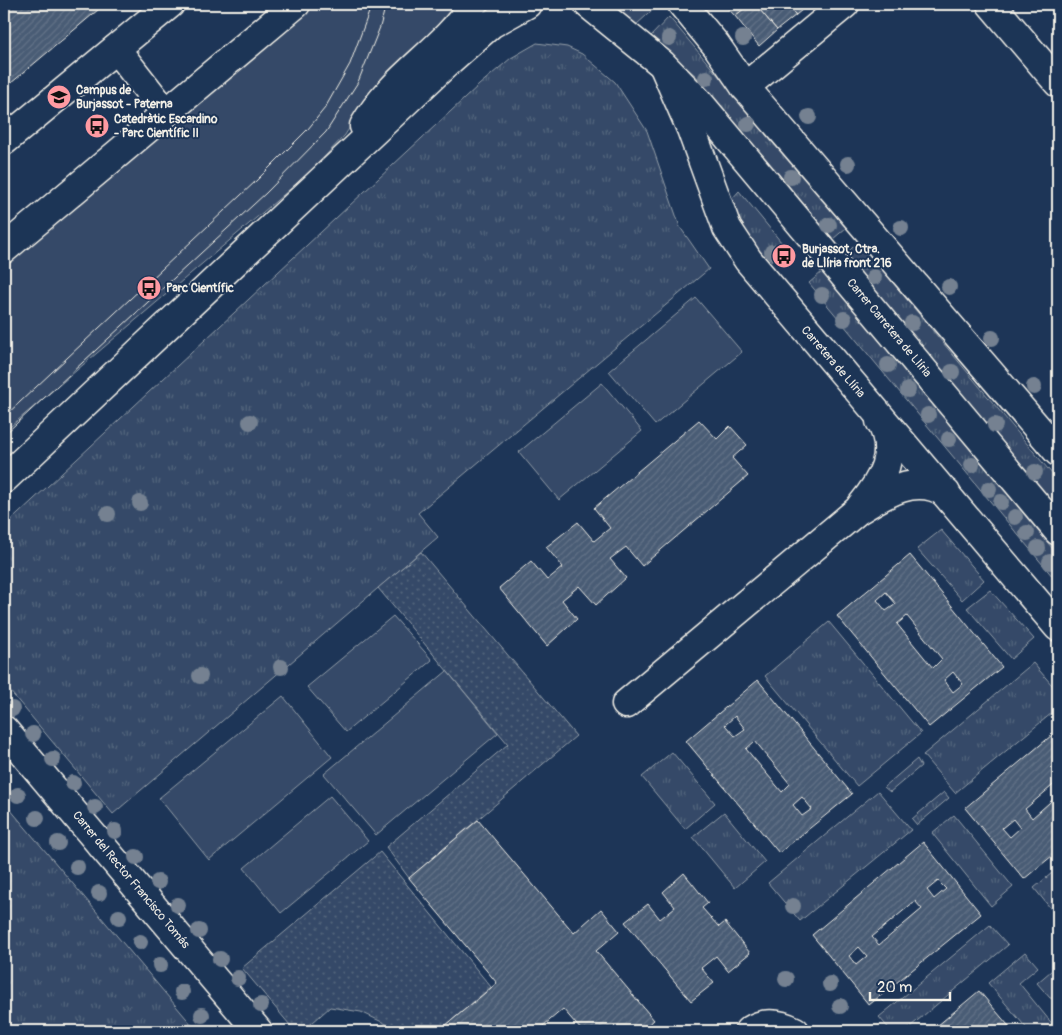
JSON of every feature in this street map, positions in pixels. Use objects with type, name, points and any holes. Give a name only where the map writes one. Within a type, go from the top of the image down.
[{"type":"street","points":[[4,141],[170,4]]},
{"type":"street","points":[[4,250],[296,4]]},
{"type":"street","points":[[320,182],[351,146],[384,95],[462,23],[473,4]]},
{"type":"street","points":[[4,479],[484,30],[506,14],[527,4]]},
{"type":"street","name":"Carrer Carretera de Llíria","points":[[588,4],[662,64],[702,106],[1058,531]]},
{"type":"street","points":[[682,4],[716,45],[744,87],[1058,452]]},
{"type":"street","points":[[744,87],[845,4]]},
{"type":"street","points":[[991,4],[1058,82]]},
{"type":"street","points":[[116,49],[166,113]]},
{"type":"street","name":"Carretera de Llíria","points":[[662,64],[691,129],[727,228],[748,260],[1058,627]]},
{"type":"street","points":[[857,511],[877,485],[888,458],[884,426],[873,407]]},
{"type":"street","points":[[626,704],[857,511],[880,496],[912,485],[936,486],[946,493]]},
{"type":"street","name":"Carrer del Rector Francisco Tomás","points":[[4,730],[258,1031]]},
{"type":"street","points":[[749,1031],[760,1025],[773,1024],[795,1031]]},
{"type":"green space","points":[[316,4],[464,4],[363,106],[345,135],[309,173],[4,432],[4,266]]},
{"type":"green space","points":[[625,4],[658,5],[636,25],[616,11]]},
{"type":"green space","points":[[669,17],[846,228],[833,239],[696,76],[651,36]]},
{"type":"green space","points":[[537,43],[567,47],[582,54],[615,82],[647,131],[680,227],[709,269],[418,513],[438,537],[113,814],[4,684],[4,527],[479,85],[511,58]]},
{"type":"green space","points":[[739,191],[786,248],[767,264],[750,244],[731,206],[731,200]]},
{"type":"green space","points":[[859,242],[1058,481],[1058,509],[845,254]]},
{"type":"green space","points":[[822,272],[1058,555],[1058,583],[809,283]]},
{"type":"green space","points":[[696,298],[742,352],[655,425],[609,371]]},
{"type":"green space","points":[[602,383],[642,431],[559,500],[519,452]]},
{"type":"green space","points":[[941,530],[984,580],[962,600],[917,549]]},
{"type":"green space","points":[[421,552],[576,736],[409,878],[386,847],[508,744],[378,588]]},
{"type":"green space","points":[[990,590],[1034,639],[1011,659],[967,608]]},
{"type":"green space","points":[[393,616],[432,660],[346,732],[307,687]]},
{"type":"green space","points":[[829,622],[921,733],[857,786],[765,676]]},
{"type":"green space","points":[[1033,663],[1058,692],[1058,708],[955,793],[923,755]]},
{"type":"green space","points":[[447,671],[498,733],[376,835],[324,774]]},
{"type":"green space","points":[[283,696],[332,757],[209,860],[159,798]]},
{"type":"green space","points":[[672,752],[715,803],[685,829],[642,777]]},
{"type":"green space","points":[[917,759],[921,766],[890,792],[884,787]]},
{"type":"green space","points":[[878,791],[911,830],[800,921],[768,883]]},
{"type":"green space","points":[[944,792],[949,798],[917,825],[912,819]]},
{"type":"green space","points":[[330,796],[368,841],[281,913],[244,868]]},
{"type":"green space","points":[[4,802],[197,1031],[4,1031]]},
{"type":"green space","points":[[724,812],[765,862],[735,888],[693,837]]},
{"type":"green space","points":[[954,815],[1013,887],[991,906],[932,833]]},
{"type":"green space","points":[[380,852],[491,987],[439,1031],[401,1031],[361,1012],[330,1007],[303,1031],[295,1031],[242,968]]},
{"type":"green space","points":[[1058,868],[1058,903],[1051,909],[1034,888]]},
{"type":"green space","points":[[990,925],[1008,945],[905,1031],[891,1031],[879,1017]]},
{"type":"green space","points":[[1025,952],[1038,967],[1019,983],[1058,1031],[1029,1031],[988,983]]},
{"type":"green space","points":[[1058,965],[1058,999],[1050,998],[1037,983]]},
{"type":"building","points":[[4,4],[105,4],[4,89]]},
{"type":"building","points":[[724,4],[750,4],[735,16]]},
{"type":"building","points":[[750,4],[755,4],[777,30],[759,46],[735,16]]},
{"type":"building","points":[[755,4],[786,4],[796,15],[777,30]]},
{"type":"building","points":[[786,4],[809,4],[796,15]]},
{"type":"building","points":[[699,420],[717,439],[730,426],[747,445],[732,458],[748,476],[642,566],[626,547],[610,559],[626,578],[596,605],[579,586],[562,600],[577,619],[547,646],[499,588],[531,561],[547,580],[563,567],[546,547],[578,522],[594,541],[610,528],[594,508]]},
{"type":"building","points":[[910,555],[1002,667],[929,727],[837,616]],"holes":[[[886,592],[896,604],[886,611],[877,600]],[[907,616],[942,659],[933,668],[897,624]],[[953,672],[963,684],[953,692],[944,680]]]},
{"type":"building","points":[[758,680],[852,794],[779,853],[686,741]],"holes":[[[735,716],[745,729],[735,736],[725,725]],[[755,741],[790,784],[782,792],[746,749]],[[802,797],[812,809],[802,816],[793,805]]]},
{"type":"building","points":[[1058,730],[1058,781],[1025,809],[1032,818],[1058,795],[1058,851],[1024,879],[965,808]],"holes":[[[1013,819],[1020,828],[1010,837],[1002,828]]]},
{"type":"building","points":[[478,820],[574,933],[601,909],[619,931],[596,951],[654,1020],[641,1031],[582,1031],[563,1009],[537,1031],[439,1031],[497,983],[409,878]]},
{"type":"building","points":[[923,842],[981,914],[869,1005],[812,935]],"holes":[[[938,881],[946,889],[934,899],[927,890]],[[915,901],[922,909],[879,945],[872,937]],[[859,947],[867,956],[856,965],[849,956]]]},
{"type":"building","points":[[684,873],[708,903],[702,908],[719,927],[725,922],[750,953],[728,971],[716,956],[701,968],[714,983],[691,1001],[625,922],[648,904],[660,919],[675,907],[663,892]]},
{"type":"building","points":[[979,991],[1013,1031],[959,1031],[956,1028],[952,1031],[931,1031]]},
{"type":"tram line","points":[[4,417],[256,181],[308,129],[325,108],[350,64],[372,4]]},
{"type":"tram line","points":[[4,435],[266,193],[326,132],[358,82],[380,27],[386,4]]},
{"type":"place","name":"Campus de Burjassot - Paterna","points":[[59,97]]},
{"type":"place","name":"Catedràtic Escardino - Parc Científic II","points":[[97,126]]},
{"type":"place","name":"Burjassot, Ctra. de Llíria front 216","points":[[784,256]]},
{"type":"place","name":"Parc Científic","points":[[149,288]]}]
